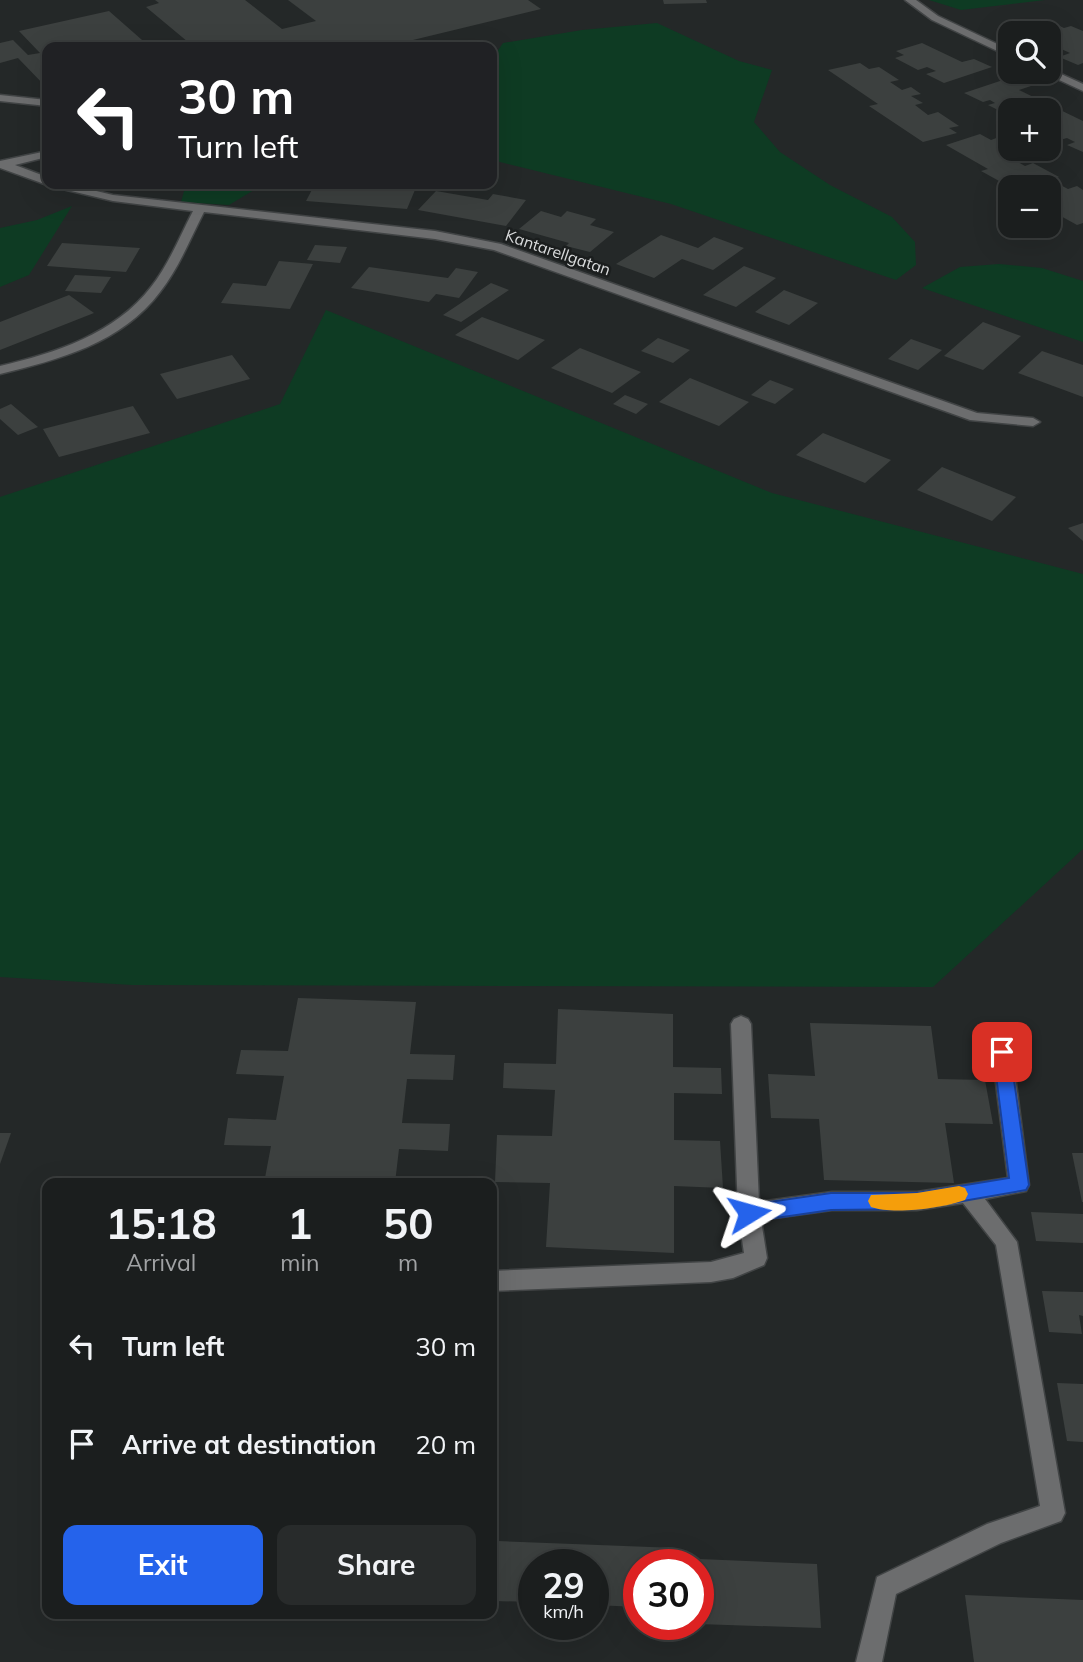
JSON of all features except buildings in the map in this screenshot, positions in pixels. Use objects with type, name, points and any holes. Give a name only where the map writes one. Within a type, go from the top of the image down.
[{"type":"street","points":[[910,0],[935,18],[998,48]]},
{"type":"street","points":[[1061,77],[1083,88]]},
{"type":"street","points":[[0,97],[42,102]]},
{"type":"street","points":[[2,164],[42,155]]},
{"type":"street","points":[[2,164],[42,179]]},
{"type":"street","name":"Kantarellgatan","points":[[75,189],[113,198],[199,210],[422,234],[497,247],[975,417],[1033,422]]},
{"type":"street","points":[[0,370],[25,365],[86,343],[128,321],[156,289],[199,210]]},
{"type":"street","points":[[497,1281],[711,1272],[733,1268],[756,1258],[749,1213],[741,1024]]},
{"type":"street","points":[[749,1213],[831,1201],[917,1201],[1019,1185],[1002,1052]]},
{"type":"street","points":[[869,1662],[886,1586],[996,1534],[1053,1513],[1006,1242],[968,1193]]},
{"type":"green space","points":[[929,0],[1045,0],[961,10]]},
{"type":"green space","points":[[657,23],[739,61],[772,70],[754,122],[780,152],[830,185],[892,217],[915,242],[916,265],[896,280],[671,204],[497,161],[497,52],[503,43],[582,30]]},
{"type":"green space","points":[[185,189],[256,189],[229,205],[181,202]]},
{"type":"green space","points":[[72,206],[29,275],[0,287],[0,228],[37,220]]},
{"type":"green space","points":[[999,264],[1042,268],[1083,281],[1083,342],[922,288],[960,267]]},
{"type":"green space","points":[[326,310],[772,493],[1083,574],[1083,849],[933,987],[132,985],[0,977],[0,497],[280,404]]},
{"type":"slow traffic","points":[[878,1201],[917,1201],[959,1194]]},
{"type":"route","points":[[749,1213],[831,1201],[917,1201],[1019,1185],[1002,1052]]}]
